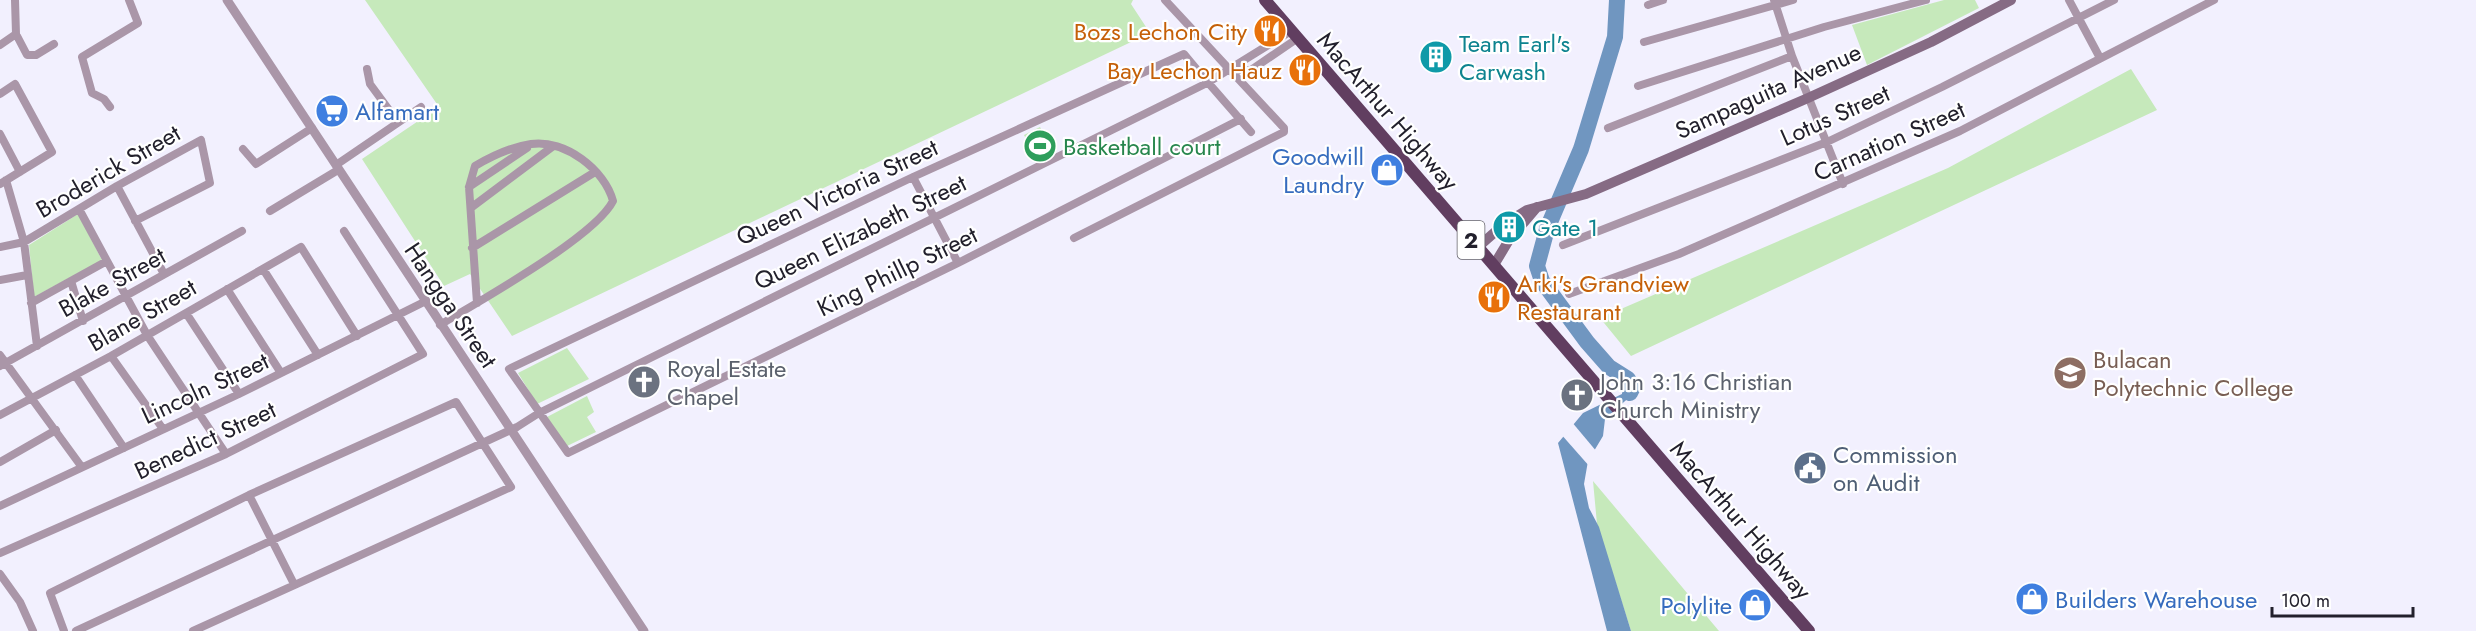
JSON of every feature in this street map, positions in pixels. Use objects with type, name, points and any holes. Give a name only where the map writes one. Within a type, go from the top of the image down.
[{"type":"highway","name":"MacArthur Highway","points":[[1265,0],[1809,631]]},
{"type":"main road","name":"Sampaguita Avenue","points":[[1478,247],[1508,221],[1540,206],[1568,199],[1808,98],[1931,42],[2011,0]]},
{"type":"main road","points":[[1494,265],[1509,240],[1540,206]]},
{"type":"street","points":[[15,0],[16,33],[27,55],[31,56],[54,44]]},
{"type":"street","points":[[110,107],[104,99],[92,93],[82,57],[138,23],[129,0]]},
{"type":"street","name":"Hangga Street","points":[[227,0],[424,302],[644,631]]},
{"type":"street","points":[[1074,238],[1284,132],[1284,128],[1165,0]]},
{"type":"street","points":[[1648,4],[1664,0]]},
{"type":"street","points":[[1644,42],[1775,2],[1793,0]]},
{"type":"street","points":[[1638,86],[1926,0]]},
{"type":"street","points":[[2069,0],[2100,58]]},
{"type":"street","name":"Lotus Street","points":[[1563,245],[1827,142],[2114,0]]},
{"type":"street","name":"Carnation Street","points":[[1569,294],[1678,254],[1844,184],[1960,131],[2214,0]]},
{"type":"street","points":[[1775,2],[1792,56],[1844,184]]},
{"type":"street","points":[[0,45],[16,33]]},
{"type":"street","name":"Queen Elizabeth Street","points":[[1228,70],[1251,70],[1271,58],[1294,34]]},
{"type":"street","name":"Queen Elizabeth Street","points":[[76,631],[271,538],[481,444],[539,413],[1208,83],[1263,49],[1294,34]]},
{"type":"street","points":[[1263,49],[1271,58]]},
{"type":"street","name":"Queen Victoria Street","points":[[539,413],[509,369],[913,177],[1184,54],[1208,83]]},
{"type":"street","points":[[1608,128],[1792,56]]},
{"type":"street","points":[[367,69],[370,84],[398,122]]},
{"type":"street","points":[[1208,83],[1251,132]]},
{"type":"street","points":[[0,94],[15,84],[52,152],[3,182],[24,242],[37,346]]},
{"type":"street","points":[[270,211],[421,107]]},
{"type":"street","name":"King Phillp Street","points":[[539,413],[568,453],[958,263],[1240,119]]},
{"type":"street","points":[[243,149],[256,164],[312,128]]},
{"type":"street","points":[[0,134],[20,172]]},
{"type":"street","name":"Broderick Street","points":[[0,247],[24,242],[117,186],[201,140],[210,183],[135,221]]},
{"type":"street","points":[[469,187],[533,143]]},
{"type":"street","points":[[440,326],[477,303],[563,249],[608,211],[613,201],[609,185],[577,155],[533,143],[492,156],[474,166],[469,187],[477,303]]},
{"type":"street","points":[[472,207],[552,147]]},
{"type":"street","points":[[472,248],[595,172]]},
{"type":"street","points":[[913,177],[958,263]]},
{"type":"street","points":[[117,186],[164,274]]},
{"type":"street","points":[[80,209],[147,335],[200,411],[226,454]]},
{"type":"street","name":"Blake Street","points":[[3,364],[242,231]]},
{"type":"street","points":[[344,231],[399,315]]},
{"type":"street","name":"Blane Street","points":[[0,415],[111,356],[301,247],[357,336]]},
{"type":"street","points":[[31,303],[107,261]]},
{"type":"street","points":[[263,268],[318,355]]},
{"type":"street","points":[[0,280],[27,275]]},
{"type":"street","points":[[71,281],[83,321]]},
{"type":"street","points":[[227,289],[281,373]]},
{"type":"street","name":"Lincoln Street","points":[[0,506],[81,466],[239,394],[424,302]]},
{"type":"street","points":[[186,313],[239,394]]},
{"type":"street","name":"Benedict Street","points":[[0,553],[226,454],[423,354],[399,315]]},
{"type":"street","points":[[0,355],[3,364],[32,397],[81,466]]},
{"type":"street","points":[[111,356],[163,429]]},
{"type":"street","points":[[75,375],[124,447]]},
{"type":"street","points":[[64,631],[50,593],[249,495],[456,402],[481,444],[511,487],[193,631]]},
{"type":"street","points":[[0,462],[56,430]]},
{"type":"street","points":[[249,495],[294,584]]},
{"type":"street","points":[[0,574],[20,602],[33,631]]},
{"type":"green space","points":[[365,0],[1133,0],[1131,4],[1150,33],[512,336],[470,274],[444,286],[362,159],[439,107]]},
{"type":"green space","points":[[1944,0],[1975,0],[1979,8],[1867,65],[1852,25]]},
{"type":"green space","points":[[2131,69],[2157,110],[1631,356],[1600,318],[1948,168]]},
{"type":"green space","name":"Basketball court","points":[[1040,127],[1055,156],[1039,164],[1024,135]]},
{"type":"green space","points":[[78,214],[102,260],[34,297],[29,245]]},
{"type":"green space","points":[[567,348],[589,379],[537,404],[518,373]]},
{"type":"green space","points":[[587,396],[594,412],[587,417],[596,432],[567,446],[547,417]]},
{"type":"green space","points":[[1593,481],[1719,631],[1631,631],[1597,524]]},
{"type":"water","points":[[1627,372],[1632,380],[1634,393],[1605,419],[1603,436],[1588,461],[1584,484],[1589,508],[1599,527],[1631,631],[1607,631],[1558,443],[1583,413],[1624,393],[1626,385],[1621,377]]},
{"type":"pier","points":[[1571,421],[1597,452],[1590,467],[1560,433]]},
{"type":"waterway","points":[[1617,0],[1615,37],[1581,149],[1547,229],[1537,266],[1542,281],[1587,342],[1609,367],[1628,379],[1632,389],[1630,393]]},
{"type":"place","name":"Bozs Lechon City","points":[[1270,31]]},
{"type":"place","name":"Team Earl's Carwash","points":[[1436,57]]},
{"type":"place","name":"Bay Lechon Hauz","points":[[1305,70]]},
{"type":"place","name":"Alfamart","points":[[332,111]]},
{"type":"place","name":"Basketball court","points":[[1040,146]]},
{"type":"place","name":"Goodwill Laundry","points":[[1387,170]]},
{"type":"place","name":"Gate 1","points":[[1509,227]]},
{"type":"place","name":"Arki's Grandview Restaurant","points":[[1494,297]]},
{"type":"place","name":"Bulacan Polytechnic College","points":[[2070,373]]},
{"type":"place","name":"Royal Estate Chapel","points":[[644,382]]},
{"type":"place","name":"John 3:16 Christian Church Ministry","points":[[1577,395]]},
{"type":"place","name":"Commission on Audit","points":[[1810,468]]},
{"type":"place","name":"Builders Warehouse","points":[[2032,599]]},
{"type":"place","name":"Polylite","points":[[1755,605]]}]
